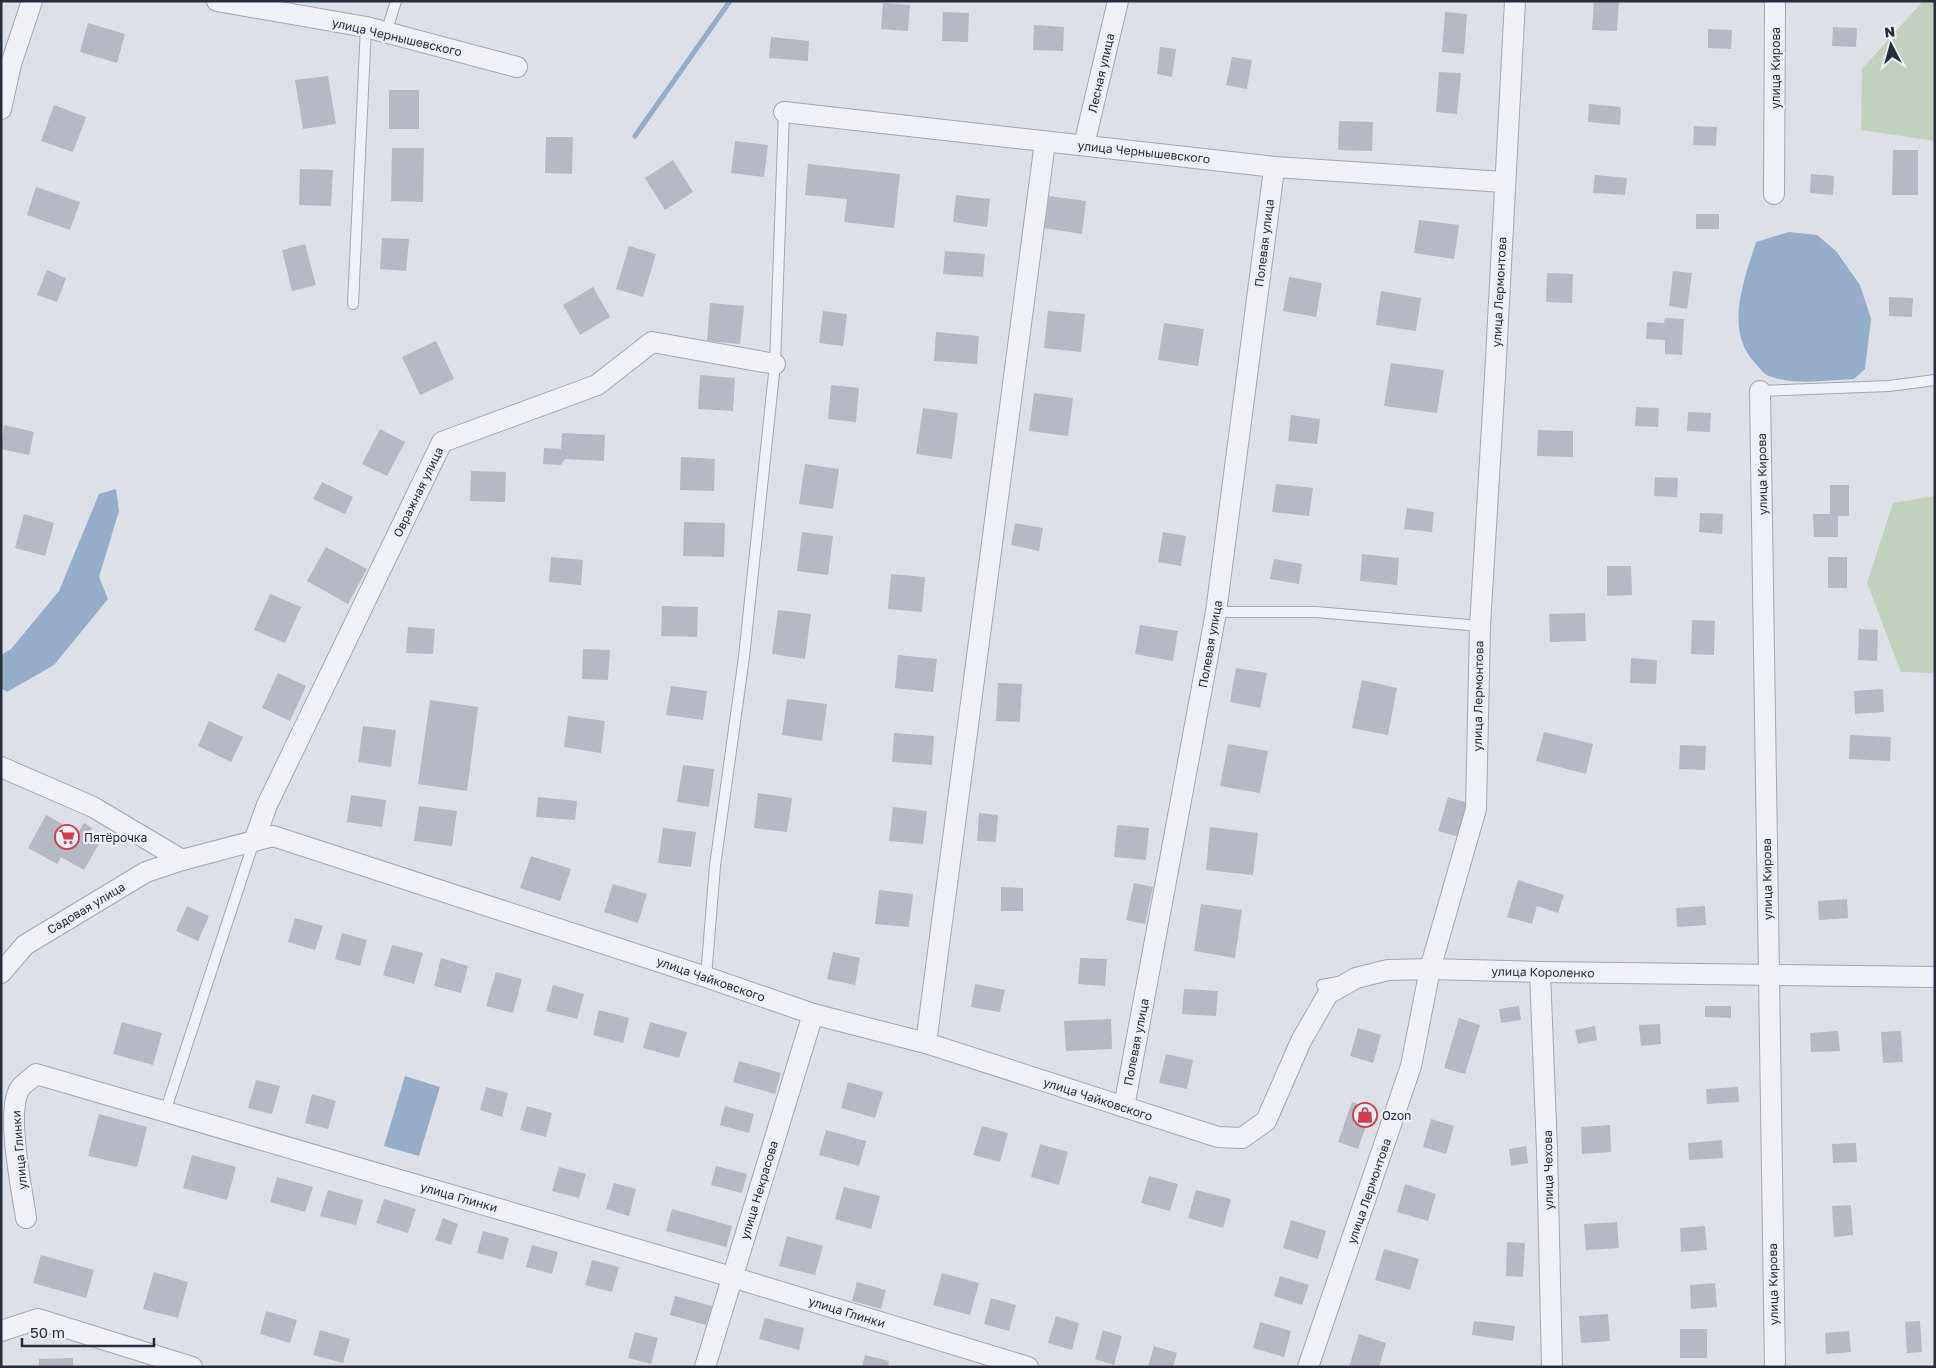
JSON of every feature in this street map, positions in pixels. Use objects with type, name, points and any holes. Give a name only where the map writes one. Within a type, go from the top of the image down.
[{"type":"street","points":[[1,108],[11,64],[32,1]]},
{"type":"street","name":"улица Чернышевского","points":[[217,1],[407,36],[517,67]]},
{"type":"street","name":"Лесная улица","points":[[1084,145],[1118,1]]},
{"type":"street","name":"улица Лермонтова","points":[[1308,1367],[1411,1066],[1430,969],[1476,809],[1480,626],[1496,377],[1504,182],[1515,1]]},
{"type":"street","name":"улица Кирова","points":[[1774,194],[1775,1]]},
{"type":"street","name":"улица Чернышевского","points":[[784,112],[1084,145],[1274,172],[1504,182]]},
{"type":"street","points":[[926,1043],[1045,142]]},
{"type":"street","name":"Полевая улица","points":[[1124,1107],[1216,612],[1274,172]]},
{"type":"street","name":"Овражная улица","points":[[254,841],[267,805],[442,442],[597,385],[652,342],[775,364]]},
{"type":"street","name":"улица Кирова","points":[[1760,391],[1775,1367]]},
{"type":"street","points":[[1,767],[93,807],[182,860]]},
{"type":"street","name":"улица Чайковского","points":[[182,860],[273,836],[706,977],[812,1014],[926,1043],[1218,1136],[1242,1138]]},
{"type":"street","name":"Садовая улица","points":[[1,973],[25,945],[146,872],[182,860]]},
{"type":"street","name":"улица Короленко","points":[[1242,1138],[1266,1122],[1301,1041],[1328,994],[1356,978],[1388,970],[1430,969],[1935,977]]},
{"type":"street","name":"улица Чехова","points":[[1540,972],[1548,1150],[1552,1367]]},
{"type":"street","name":"улица Некрасова","points":[[705,1367],[812,1014]]},
{"type":"street","name":"улица Глинки","points":[[26,1218],[14,1107],[19,1088],[36,1074],[732,1277],[1028,1367]]},
{"type":"street","points":[[1,1331],[38,1319],[192,1367]]},
{"type":"lane","points":[[386,33],[396,1]]},
{"type":"lane","points":[[353,304],[366,27]]},
{"type":"lane","points":[[706,977],[715,866],[744,657],[775,364],[784,112]]},
{"type":"lane","points":[[1760,391],[1889,386],[1935,380]]},
{"type":"lane","points":[[1216,612],[1316,612],[1480,626]]},
{"type":"lane","points":[[165,1112],[254,841]]},
{"type":"lane","points":[[1322,985],[1356,978]]},
{"type":"green space","points":[[1923,1],[1935,1],[1935,141],[1861,130],[1862,69]]},
{"type":"green space","points":[[1935,496],[1935,673],[1901,672],[1867,583],[1893,503]]},
{"type":"water","points":[[1789,232],[1817,235],[1836,251],[1860,285],[1871,319],[1865,369],[1854,379],[1800,382],[1779,379],[1763,373],[1746,350],[1740,336],[1739,304],[1746,272],[1756,242]]},
{"type":"water","points":[[116,489],[119,511],[99,577],[108,599],[54,665],[7,692],[1,688],[1,655],[11,649],[59,591],[99,494]]},
{"type":"water","points":[[405,1076],[440,1087],[419,1156],[384,1146]]},
{"type":"building","points":[[1594,1],[1619,1],[1617,31],[1592,30]]},
{"type":"building","points":[[883,3],[910,5],[908,31],[881,29]]},
{"type":"building","points":[[943,12],[969,13],[968,42],[942,41]]},
{"type":"building","points":[[1445,12],[1467,14],[1464,54],[1442,52]]},
{"type":"building","points":[[88,23],[125,34],[117,63],[80,52]]},
{"type":"building","points":[[1034,25],[1064,27],[1063,51],[1033,50]]},
{"type":"building","points":[[1833,27],[1857,28],[1856,47],[1832,46]]},
{"type":"building","points":[[1708,29],[1732,30],[1731,49],[1708,48]]},
{"type":"building","points":[[771,37],[809,41],[808,61],[769,58]]},
{"type":"building","points":[[1160,47],[1176,49],[1172,77],[1157,74]]},
{"type":"building","points":[[1232,57],[1252,60],[1247,89],[1226,85]]},
{"type":"building","points":[[1439,72],[1461,73],[1457,114],[1436,112]]},
{"type":"building","points":[[328,76],[336,124],[303,129],[295,80]]},
{"type":"building","points":[[389,90],[419,90],[419,129],[389,129]]},
{"type":"building","points":[[1589,104],[1621,107],[1620,125],[1588,122]]},
{"type":"building","points":[[54,105],[86,117],[73,152],[41,141]]},
{"type":"building","points":[[1339,121],[1373,122],[1372,151],[1338,150]]},
{"type":"building","points":[[1694,126],[1717,127],[1716,146],[1693,145]]},
{"type":"building","points":[[546,137],[573,137],[572,174],[545,173]]},
{"type":"building","points":[[735,141],[768,145],[764,177],[731,173]]},
{"type":"building","points":[[392,148],[424,148],[423,202],[391,201]]},
{"type":"building","points":[[1893,150],[1918,150],[1918,195],[1892,195]]},
{"type":"building","points":[[673,160],[693,192],[665,210],[645,178]]},
{"type":"building","points":[[808,164],[900,174],[894,228],[844,222],[847,199],[805,195]]},
{"type":"building","points":[[300,169],[333,170],[331,206],[299,205]]},
{"type":"building","points":[[1811,174],[1834,176],[1833,195],[1810,193]]},
{"type":"building","points":[[1595,175],[1627,178],[1625,195],[1593,193]]},
{"type":"building","points":[[36,187],[80,202],[70,230],[27,215]]},
{"type":"building","points":[[956,195],[990,199],[987,227],[953,222]]},
{"type":"building","points":[[1049,196],[1086,201],[1082,234],[1044,228]]},
{"type":"building","points":[[1696,214],[1719,214],[1719,229],[1696,229]]},
{"type":"building","points":[[1419,220],[1459,225],[1454,259],[1414,253]]},
{"type":"building","points":[[382,238],[409,239],[406,271],[380,269]]},
{"type":"building","points":[[305,244],[316,285],[292,291],[282,250]]},
{"type":"building","points":[[629,246],[656,254],[643,297],[616,289]]},
{"type":"building","points":[[945,251],[985,254],[983,277],[943,274]]},
{"type":"building","points":[[47,270],[66,278],[57,302],[37,295]]},
{"type":"building","points":[[1673,271],[1692,273],[1687,309],[1669,306]]},
{"type":"building","points":[[1547,273],[1573,274],[1572,303],[1546,302]]},
{"type":"building","points":[[1289,277],[1322,283],[1316,317],[1283,311]]},
{"type":"building","points":[[593,287],[610,317],[580,335],[563,305]]},
{"type":"building","points":[[1381,291],[1421,298],[1416,331],[1376,325]]},
{"type":"building","points":[[1889,297],[1913,298],[1912,317],[1889,316]]},
{"type":"building","points":[[710,303],[744,306],[740,344],[707,341]]},
{"type":"building","points":[[823,311],[847,314],[843,346],[819,343]]},
{"type":"building","points":[[1048,311],[1085,314],[1081,352],[1044,348]]},
{"type":"building","points":[[1665,318],[1684,319],[1682,355],[1665,354],[1665,340],[1646,339],[1647,322],[1664,323]]},
{"type":"building","points":[[1164,323],[1204,329],[1198,366],[1158,360]]},
{"type":"building","points":[[936,332],[979,336],[977,364],[934,361]]},
{"type":"building","points":[[436,341],[454,379],[420,395],[402,357]]},
{"type":"building","points":[[1391,363],[1444,370],[1437,413],[1384,406]]},
{"type":"building","points":[[700,375],[735,378],[733,411],[698,409]]},
{"type":"building","points":[[831,385],[859,388],[856,422],[828,419]]},
{"type":"building","points":[[1034,393],[1073,398],[1068,436],[1029,431]]},
{"type":"building","points":[[1636,407],[1659,408],[1658,427],[1635,426]]},
{"type":"building","points":[[923,408],[958,413],[952,459],[916,454]]},
{"type":"building","points":[[1688,412],[1711,413],[1710,432],[1687,431]]},
{"type":"building","points":[[1291,415],[1320,419],[1317,444],[1288,441]]},
{"type":"building","points":[[4,425],[34,432],[29,455],[1,449]]},
{"type":"building","points":[[380,429],[405,442],[387,476],[362,464]]},
{"type":"building","points":[[1538,430],[1573,431],[1573,457],[1537,456]]},
{"type":"building","points":[[562,433],[605,435],[604,461],[565,459],[561,465],[543,464],[544,448],[561,449]]},
{"type":"building","points":[[681,457],[715,459],[714,491],[680,490]]},
{"type":"building","points":[[805,464],[839,469],[833,509],[799,504]]},
{"type":"building","points":[[471,471],[506,472],[505,502],[470,501]]},
{"type":"building","points":[[1655,477],[1678,478],[1677,497],[1654,496]]},
{"type":"building","points":[[322,482],[353,497],[345,514],[313,499]]},
{"type":"building","points":[[1276,484],[1313,488],[1309,516],[1272,512]]},
{"type":"building","points":[[1830,485],[1849,485],[1849,516],[1838,516],[1838,537],[1814,537],[1813,514],[1830,514]]},
{"type":"building","points":[[1407,508],[1434,512],[1432,532],[1404,529]]},
{"type":"building","points":[[1700,513],[1723,514],[1722,534],[1699,532]]},
{"type":"building","points":[[24,514],[54,523],[45,556],[15,548]]},
{"type":"building","points":[[684,522],[725,523],[724,557],[683,556]]},
{"type":"building","points":[[1015,523],[1043,528],[1039,551],[1011,545]]},
{"type":"building","points":[[802,532],[833,536],[828,575],[797,571]]},
{"type":"building","points":[[1163,532],[1186,536],[1181,566],[1158,562]]},
{"type":"building","points":[[326,547],[367,569],[348,604],[307,581]]},
{"type":"building","points":[[1362,554],[1399,558],[1397,585],[1360,581]]},
{"type":"building","points":[[551,557],[583,560],[581,585],[549,582]]},
{"type":"building","points":[[1828,557],[1847,557],[1847,588],[1828,588]]},
{"type":"building","points":[[1274,559],[1302,564],[1299,584],[1270,579]]},
{"type":"building","points":[[1607,566],[1631,566],[1632,595],[1607,596]]},
{"type":"building","points":[[891,574],[925,577],[922,612],[888,609]]},
{"type":"building","points":[[270,594],[301,607],[285,643],[254,630]]},
{"type":"building","points":[[662,606],[698,607],[697,637],[661,636]]},
{"type":"building","points":[[778,610],[811,614],[805,659],[772,654]]},
{"type":"building","points":[[1585,613],[1586,641],[1550,642],[1549,614]]},
{"type":"building","points":[[1692,620],[1715,621],[1714,655],[1691,654]]},
{"type":"building","points":[[1140,625],[1178,631],[1173,661],[1135,654]]},
{"type":"building","points":[[408,627],[435,629],[433,654],[406,653]]},
{"type":"building","points":[[1859,629],[1878,630],[1877,661],[1858,660]]},
{"type":"building","points":[[583,649],[610,650],[608,680],[582,679]]},
{"type":"building","points":[[898,655],[937,659],[933,692],[895,688]]},
{"type":"building","points":[[1631,658],[1657,660],[1656,684],[1630,683]]},
{"type":"building","points":[[1236,668],[1267,673],[1260,708],[1230,702]]},
{"type":"building","points":[[278,673],[306,686],[290,721],[262,708]]},
{"type":"building","points":[[1362,680],[1397,688],[1388,735],[1352,728]]},
{"type":"building","points":[[998,683],[1022,684],[1020,722],[996,721]]},
{"type":"building","points":[[671,686],[707,691],[703,720],[666,715]]},
{"type":"building","points":[[1883,689],[1884,712],[1855,714],[1854,691]]},
{"type":"building","points":[[787,699],[827,704],[822,741],[782,735]]},
{"type":"building","points":[[430,700],[478,707],[467,791],[418,784]]},
{"type":"building","points":[[568,716],[605,721],[601,753],[564,747]]},
{"type":"building","points":[[209,721],[243,737],[231,762],[198,746]]},
{"type":"building","points":[[363,726],[396,730],[391,767],[358,762]]},
{"type":"building","points":[[1544,732],[1593,744],[1586,774],[1536,761]]},
{"type":"building","points":[[894,733],[934,736],[932,765],[892,762]]},
{"type":"building","points":[[1850,735],[1891,737],[1890,761],[1849,759]]},
{"type":"building","points":[[1228,744],[1268,751],[1260,793],[1220,786]]},
{"type":"building","points":[[1680,745],[1706,746],[1705,770],[1679,769]]},
{"type":"building","points":[[683,765],[714,769],[709,807],[677,802]]},
{"type":"building","points":[[758,793],[792,798],[787,832],[754,828]]},
{"type":"building","points":[[351,795],[386,800],[382,827],[347,822]]},
{"type":"building","points":[[538,797],[577,801],[575,820],[536,817]]},
{"type":"building","points":[[1448,797],[1468,803],[1459,837],[1438,831]]},
{"type":"building","points":[[419,806],[457,811],[452,846],[414,841]]},
{"type":"building","points":[[893,807],[927,811],[923,844],[889,841]]},
{"type":"building","points":[[979,813],[998,815],[996,842],[977,841]]},
{"type":"building","points":[[46,815],[78,833],[84,823],[92,828],[88,835],[100,842],[84,870],[61,857],[57,864],[28,848]]},
{"type":"building","points":[[1117,825],[1149,828],[1146,860],[1114,857]]},
{"type":"building","points":[[1210,827],[1258,833],[1253,875],[1206,870]]},
{"type":"building","points":[[663,828],[696,832],[691,867],[658,863]]},
{"type":"building","points":[[531,856],[571,869],[560,901],[520,888]]},
{"type":"building","points":[[1518,880],[1564,895],[1558,913],[1537,906],[1532,924],[1507,917]]},
{"type":"building","points":[[1134,883],[1153,887],[1145,924],[1126,920]]},
{"type":"building","points":[[613,884],[647,894],[638,923],[604,912]]},
{"type":"building","points":[[1001,887],[1023,888],[1023,911],[1001,911]]},
{"type":"building","points":[[879,890],[913,894],[909,927],[875,924]]},
{"type":"building","points":[[1847,899],[1848,918],[1819,920],[1818,901]]},
{"type":"building","points":[[1201,904],[1242,910],[1235,958],[1194,951]]},
{"type":"building","points":[[187,906],[209,916],[198,941],[176,931]]},
{"type":"building","points":[[1705,906],[1706,925],[1677,927],[1676,908]]},
{"type":"building","points":[[295,918],[323,926],[315,950],[288,942]]},
{"type":"building","points":[[342,933],[367,940],[360,966],[335,959]]},
{"type":"building","points":[[392,945],[423,953],[414,984],[383,975]]},
{"type":"building","points":[[833,952],[860,958],[855,985],[827,979]]},
{"type":"building","points":[[441,958],[468,966],[461,993],[434,986]]},
{"type":"building","points":[[1080,958],[1107,959],[1105,986],[1078,984]]},
{"type":"building","points":[[496,972],[522,979],[513,1013],[486,1006]]},
{"type":"building","points":[[975,984],[1005,990],[1000,1012],[971,1007]]},
{"type":"building","points":[[553,985],[584,994],[577,1019],[546,1011]]},
{"type":"building","points":[[1184,989],[1218,991],[1216,1016],[1182,1014]]},
{"type":"building","points":[[1519,1006],[1521,1020],[1501,1023],[1499,1009]]},
{"type":"building","points":[[1705,1006],[1731,1006],[1731,1018],[1705,1017]]},
{"type":"building","points":[[599,1010],[629,1018],[623,1043],[593,1035]]},
{"type":"building","points":[[1459,1018],[1480,1025],[1465,1074],[1444,1068]]},
{"type":"building","points":[[1111,1019],[1112,1049],[1066,1051],[1064,1021]]},
{"type":"building","points":[[122,1022],[162,1033],[153,1065],[113,1054]]},
{"type":"building","points":[[650,1022],[687,1032],[679,1058],[643,1048]]},
{"type":"building","points":[[1660,1024],[1661,1044],[1641,1046],[1639,1025]]},
{"type":"building","points":[[1595,1026],[1597,1040],[1578,1044],[1575,1030]]},
{"type":"building","points":[[1358,1028],[1381,1035],[1373,1063],[1350,1056]]},
{"type":"building","points":[[1838,1031],[1840,1051],[1811,1052],[1810,1033]]},
{"type":"building","points":[[1901,1031],[1903,1062],[1883,1063],[1881,1032]]},
{"type":"building","points":[[1166,1054],[1193,1060],[1187,1089],[1159,1083]]},
{"type":"building","points":[[739,1061],[781,1073],[775,1094],[733,1082]]},
{"type":"building","points":[[256,1080],[280,1086],[272,1114],[248,1108]]},
{"type":"building","points":[[848,1082],[883,1092],[875,1118],[841,1108]]},
{"type":"building","points":[[486,1087],[508,1093],[502,1117],[480,1110]]},
{"type":"building","points":[[1738,1087],[1739,1102],[1707,1104],[1706,1089]]},
{"type":"building","points":[[312,1094],[336,1101],[328,1129],[305,1123]]},
{"type":"building","points":[[1352,1102],[1372,1109],[1358,1149],[1338,1142]]},
{"type":"building","points":[[527,1106],[552,1113],[546,1137],[520,1130]]},
{"type":"building","points":[[725,1106],[754,1114],[749,1133],[720,1125]]},
{"type":"building","points":[[99,1114],[147,1127],[137,1167],[88,1156]]},
{"type":"building","points":[[1431,1119],[1454,1126],[1446,1154],[1423,1147]]},
{"type":"building","points":[[1610,1125],[1611,1152],[1582,1154],[1581,1127]]},
{"type":"building","points":[[982,1126],[1008,1133],[1000,1162],[973,1155]]},
{"type":"building","points":[[826,1130],[866,1141],[859,1166],[819,1155]]},
{"type":"building","points":[[1722,1140],[1723,1158],[1689,1160],[1688,1143]]},
{"type":"building","points":[[1856,1143],[1857,1162],[1833,1163],[1832,1144]]},
{"type":"building","points":[[1040,1144],[1068,1152],[1059,1185],[1031,1177]]},
{"type":"building","points":[[1526,1146],[1528,1163],[1511,1166],[1509,1149]]},
{"type":"building","points":[[192,1155],[236,1167],[227,1200],[183,1188]]},
{"type":"building","points":[[716,1166],[747,1174],[742,1193],[711,1185]]},
{"type":"building","points":[[559,1167],[586,1174],[579,1198],[552,1191]]},
{"type":"building","points":[[1149,1176],[1178,1184],[1170,1211],[1141,1203]]},
{"type":"building","points":[[277,1177],[313,1187],[305,1212],[270,1202]]},
{"type":"building","points":[[614,1183],[636,1189],[629,1216],[606,1209]]},
{"type":"building","points":[[1405,1184],[1436,1194],[1428,1221],[1397,1212]]},
{"type":"building","points":[[844,1187],[880,1196],[871,1229],[835,1219]]},
{"type":"building","points":[[328,1190],[363,1200],[356,1225],[320,1216]]},
{"type":"building","points":[[1196,1190],[1231,1199],[1223,1228],[1188,1218]]},
{"type":"building","points":[[384,1199],[416,1209],[408,1233],[376,1223]]},
{"type":"building","points":[[1851,1205],[1853,1235],[1834,1237],[1832,1206]]},
{"type":"building","points":[[672,1209],[732,1226],[726,1247],[666,1231]]},
{"type":"building","points":[[443,1218],[458,1224],[451,1245],[435,1240]]},
{"type":"building","points":[[1291,1220],[1326,1231],[1318,1259],[1283,1248]]},
{"type":"building","points":[[1617,1222],[1619,1248],[1586,1250],[1584,1224]]},
{"type":"building","points":[[1705,1226],[1707,1250],[1681,1252],[1680,1228]]},
{"type":"building","points":[[483,1231],[509,1238],[503,1260],[477,1253]]},
{"type":"building","points":[[787,1236],[823,1246],[815,1275],[779,1266]]},
{"type":"building","points":[[1507,1242],[1525,1243],[1523,1277],[1506,1276]]},
{"type":"building","points":[[532,1245],[558,1252],[552,1274],[526,1267]]},
{"type":"building","points":[[1384,1249],[1419,1259],[1410,1290],[1375,1280]]},
{"type":"building","points":[[41,1255],[94,1270],[86,1298],[33,1283]]},
{"type":"building","points":[[592,1260],[619,1267],[612,1292],[585,1285]]},
{"type":"building","points":[[154,1272],[188,1282],[178,1318],[143,1309]]},
{"type":"building","points":[[942,1273],[979,1283],[970,1315],[933,1305]]},
{"type":"building","points":[[1280,1276],[1309,1285],[1302,1305],[1274,1296]]},
{"type":"building","points":[[857,1282],[886,1290],[881,1309],[852,1301]]},
{"type":"building","points":[[1715,1283],[1717,1307],[1691,1309],[1690,1285]]},
{"type":"building","points":[[675,1296],[712,1306],[706,1325],[670,1315]]},
{"type":"building","points":[[991,1298],[1016,1305],[1009,1331],[984,1324]]},
{"type":"building","points":[[266,1311],[297,1320],[290,1343],[260,1334]]},
{"type":"building","points":[[1608,1314],[1610,1341],[1581,1343],[1579,1316]]},
{"type":"building","points":[[1056,1316],[1079,1323],[1072,1350],[1048,1343]]},
{"type":"building","points":[[765,1318],[804,1328],[799,1350],[759,1339]]},
{"type":"building","points":[[1474,1321],[1515,1326],[1513,1341],[1472,1335]]},
{"type":"building","points":[[1920,1321],[1922,1352],[1907,1353],[1905,1322]]},
{"type":"building","points":[[1260,1322],[1291,1331],[1284,1357],[1253,1348]]},
{"type":"building","points":[[1680,1329],[1707,1329],[1707,1358],[1680,1358]]},
{"type":"building","points":[[320,1330],[350,1339],[343,1363],[313,1355]]},
{"type":"building","points":[[1103,1330],[1122,1336],[1114,1365],[1095,1359]]},
{"type":"building","points":[[1849,1331],[1851,1352],[1826,1354],[1825,1333]]},
{"type":"building","points":[[635,1332],[658,1338],[651,1364],[628,1358]]},
{"type":"building","points":[[1359,1334],[1386,1343],[1379,1367],[1349,1367]]},
{"type":"building","points":[[1154,1346],[1177,1353],[1173,1367],[1148,1367]]},
{"type":"building","points":[[865,1355],[889,1361],[888,1367],[862,1367]]},
{"type":"building","points":[[73,1358],[73,1367],[39,1367],[39,1359]]},
{"type":"waterway","points":[[635,136],[730,1]]},
{"type":"place","name":"Пятёрочка","points":[[67,837]]},
{"type":"place","name":"Ozon","points":[[1365,1115]]}]
